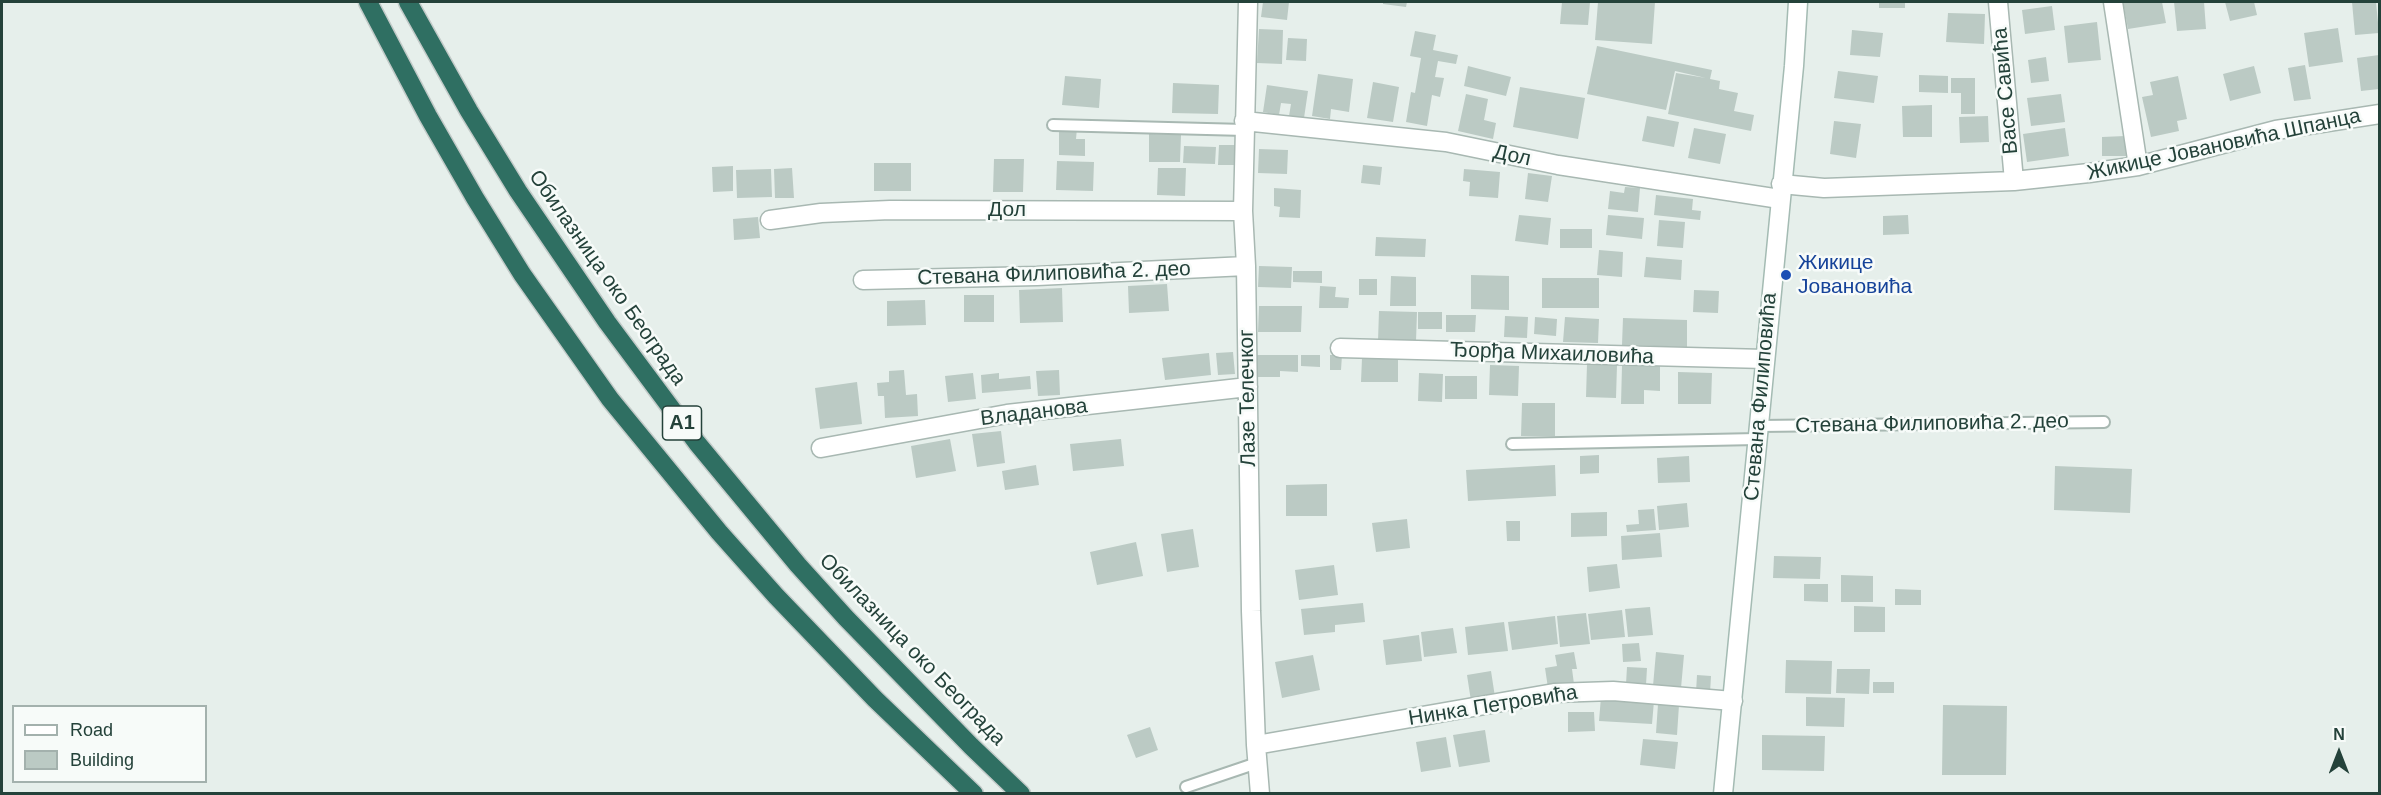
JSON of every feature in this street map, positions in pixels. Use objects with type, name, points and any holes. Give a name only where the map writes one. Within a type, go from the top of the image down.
[{"type":"highway","name":"A1","points":[[368,2],[428,116],[475,198],[522,274],[610,399],[719,532],[783,604],[874,699],[974,794]]},
{"type":"highway","name":"Обилазница око Београда","points":[[408,2],[469,111],[524,200],[607,322],[690,434],[744,501],[846,618],[1021,794]]},
{"type":"street","name":"Лазе Телечког","points":[[1248,2],[1243,211],[1246,266],[1251,611],[1256,754],[1260,794]]},
{"type":"street","name":"Стевана Филиповића","points":[[1723,794],[1798,2]]},
{"type":"street","name":"Васе Савића","points":[[1998,2],[2014,181]]},
{"type":"street","points":[[2113,2],[2138,166]]},
{"type":"street","name":"Жикице Јовановића Шпанца","points":[[1780,191],[2014,181],[2138,166],[2276,130],[2379,114]]},
{"type":"street","name":"Дол","points":[[1245,125],[1446,142],[1558,165],[1780,191]]},
{"type":"street","name":"Дол","points":[[770,220],[821,213],[890,210],[1243,211]]},
{"type":"street","name":"Стевана Филиповића 2. део","points":[[863,280],[1037,276],[1246,266]]},
{"type":"street","name":"Ђорђа Михаиловића","points":[[1340,348],[1765,359]]},
{"type":"street","name":"Владанова","points":[[821,448],[1007,414],[1248,387]]},
{"type":"street","name":"Нинка Петровића","points":[[1256,754],[1554,693],[1613,691],[1732,701]]},
{"type":"lane","points":[[1053,125],[1245,125]]},
{"type":"lane","name":"Стевана Филиповића 2. део","points":[[1512,444],[1758,433],[2104,422]]},
{"type":"lane","points":[[1186,788],[1256,754]]},
{"type":"building","points":[[1263,2],[1289,2],[1287,20],[1261,17]]},
{"type":"building","points":[[1383,2],[1407,2],[1406,7],[1383,4]]},
{"type":"building","points":[[1562,2],[1590,2],[1588,25],[1560,24]]},
{"type":"building","points":[[1598,2],[1655,2],[1652,44],[1595,40]]},
{"type":"building","points":[[1879,2],[1905,2],[1905,8],[1879,8]]},
{"type":"building","points":[[2123,2],[2162,2],[2166,23],[2128,29]]},
{"type":"building","points":[[2174,2],[2204,2],[2206,29],[2177,31]]},
{"type":"building","points":[[2225,2],[2254,2],[2257,15],[2230,21]]},
{"type":"building","points":[[2352,2],[2376,2],[2379,33],[2355,35]]},
{"type":"building","points":[[2052,6],[2055,30],[2025,34],[2022,10]]},
{"type":"building","points":[[1948,13],[1985,14],[1984,44],[1946,42]]},
{"type":"building","points":[[2097,22],[2101,60],[2068,63],[2064,26]]},
{"type":"building","points":[[2338,28],[2343,62],[2309,67],[2304,33]]},
{"type":"building","points":[[1259,29],[1283,30],[1282,64],[1257,63]]},
{"type":"building","points":[[1852,30],[1883,33],[1880,57],[1850,55]]},
{"type":"building","points":[[1415,31],[1436,35],[1433,50],[1458,55],[1456,64],[1438,61],[1435,77],[1444,78],[1440,97],[1432,95],[1427,126],[1406,122],[1411,92],[1415,93],[1421,58],[1410,56]]},
{"type":"building","points":[[1288,38],[1307,39],[1306,61],[1286,60]]},
{"type":"building","points":[[1597,46],[1712,70],[1710,79],[1720,81],[1719,89],[1738,93],[1734,111],[1754,115],[1751,131],[1668,114],[1676,73],[1706,78],[1675,71],[1666,110],[1587,94]]},
{"type":"building","points":[[2379,55],[2379,89],[2361,91],[2357,58]]},
{"type":"building","points":[[2046,57],[2049,81],[2031,83],[2028,60]]},
{"type":"building","points":[[2305,65],[2311,99],[2294,101],[2288,68]]},
{"type":"building","points":[[1468,66],[1511,77],[1506,96],[1464,86]]},
{"type":"building","points":[[2254,66],[2261,93],[2230,101],[2223,74]]},
{"type":"building","points":[[1838,71],[1878,76],[1874,103],[1834,98]]},
{"type":"building","points":[[1318,74],[1353,79],[1349,112],[1331,109],[1330,119],[1312,116]]},
{"type":"building","points":[[1919,75],[1948,76],[1948,93],[1919,92]]},
{"type":"building","points":[[1065,76],[1101,79],[1099,108],[1062,105]]},
{"type":"building","points":[[2178,76],[2187,119],[2177,121],[2179,131],[2151,137],[2142,97],[2153,95],[2150,82]]},
{"type":"building","points":[[1951,78],[1975,78],[1975,114],[1961,114],[1961,93],[1951,93]]},
{"type":"building","points":[[1373,82],[1399,87],[1393,122],[1367,118]]},
{"type":"building","points":[[1173,83],[1219,85],[1218,114],[1172,113]]},
{"type":"building","points":[[1267,85],[1308,91],[1304,118],[1289,116],[1291,104],[1281,103],[1279,115],[1263,112]]},
{"type":"building","points":[[1520,87],[1585,98],[1578,139],[1513,127]]},
{"type":"building","points":[[1466,94],[1488,99],[1484,120],[1496,123],[1493,139],[1458,131]]},
{"type":"building","points":[[2061,94],[2065,122],[2031,126],[2027,98]]},
{"type":"building","points":[[1932,105],[1932,137],[1903,137],[1902,106]]},
{"type":"building","points":[[1647,116],[1679,122],[1674,147],[1642,141]]},
{"type":"building","points":[[1988,116],[1989,142],[1960,143],[1959,117]]},
{"type":"building","points":[[1834,121],[1861,124],[1856,158],[1830,154]]},
{"type":"building","points":[[1059,128],[1077,128],[1076,139],[1085,139],[1085,156],[1059,155]]},
{"type":"building","points":[[1694,128],[1726,134],[1720,164],[1688,158]]},
{"type":"building","points":[[2065,128],[2069,156],[2027,162],[2023,134]]},
{"type":"building","points":[[1149,134],[1181,135],[1180,162],[1149,162]]},
{"type":"building","points":[[2125,136],[2126,156],[2102,156],[2102,137]]},
{"type":"building","points":[[1219,145],[1236,145],[1236,165],[1218,165]]},
{"type":"building","points":[[1184,146],[1216,147],[1215,164],[1183,163]]},
{"type":"building","points":[[1259,149],[1288,150],[1287,174],[1258,173]]},
{"type":"building","points":[[994,159],[1024,159],[1023,192],[993,192]]},
{"type":"building","points":[[1057,161],[1094,162],[1093,191],[1056,190]]},
{"type":"building","points":[[874,163],[911,163],[911,191],[874,191]]},
{"type":"building","points":[[1363,165],[1382,167],[1380,185],[1361,183]]},
{"type":"building","points":[[733,166],[733,191],[713,192],[712,167]]},
{"type":"building","points":[[792,168],[794,198],[775,198],[774,169]]},
{"type":"building","points":[[1158,168],[1186,168],[1185,196],[1157,195]]},
{"type":"building","points":[[771,169],[772,197],[737,198],[736,170]]},
{"type":"building","points":[[1464,169],[1500,172],[1498,198],[1469,196],[1470,182],[1463,181]]},
{"type":"building","points":[[1528,173],[1552,176],[1548,202],[1525,199]]},
{"type":"building","points":[[1625,187],[1640,188],[1638,212],[1608,209],[1610,191],[1624,193]]},
{"type":"building","points":[[1274,188],[1301,190],[1300,218],[1279,217],[1280,207],[1274,206]]},
{"type":"building","points":[[1656,195],[1693,199],[1692,210],[1701,211],[1700,220],[1654,215]]},
{"type":"building","points":[[1519,215],[1551,218],[1548,245],[1515,241]]},
{"type":"building","points":[[1608,215],[1644,218],[1642,239],[1606,235]]},
{"type":"building","points":[[1908,215],[1909,234],[1883,235],[1883,216]]},
{"type":"building","points":[[758,217],[760,238],[734,240],[733,219]]},
{"type":"building","points":[[1659,220],[1685,222],[1683,248],[1657,246]]},
{"type":"building","points":[[1560,229],[1592,229],[1592,248],[1560,248]]},
{"type":"building","points":[[1376,237],[1426,239],[1425,257],[1375,256]]},
{"type":"building","points":[[1599,250],[1623,252],[1622,277],[1597,275]]},
{"type":"building","points":[[1646,257],[1682,260],[1681,280],[1644,277]]},
{"type":"building","points":[[1259,266],[1292,267],[1291,288],[1258,287]]},
{"type":"building","points":[[1293,271],[1322,271],[1322,283],[1293,282]]},
{"type":"building","points":[[1471,275],[1509,276],[1509,310],[1471,309]]},
{"type":"building","points":[[1391,276],[1416,277],[1416,306],[1390,306]]},
{"type":"building","points":[[1542,278],[1599,278],[1599,308],[1542,308]]},
{"type":"building","points":[[1359,279],[1377,279],[1377,295],[1359,295]]},
{"type":"building","points":[[1167,284],[1169,311],[1129,313],[1128,286]]},
{"type":"building","points":[[1320,286],[1336,287],[1335,297],[1349,298],[1348,308],[1319,308]]},
{"type":"building","points":[[1062,288],[1063,322],[1020,323],[1019,290]]},
{"type":"building","points":[[1694,290],[1719,291],[1718,313],[1693,312]]},
{"type":"building","points":[[964,295],[994,295],[994,322],[964,322]]},
{"type":"building","points":[[925,300],[926,325],[887,326],[887,301]]},
{"type":"building","points":[[1259,306],[1302,306],[1301,332],[1258,332]]},
{"type":"building","points":[[1379,311],[1417,312],[1416,341],[1378,341]]},
{"type":"building","points":[[1418,312],[1442,312],[1442,329],[1418,329]]},
{"type":"building","points":[[1446,315],[1476,315],[1475,332],[1446,332]]},
{"type":"building","points":[[1505,316],[1528,317],[1527,338],[1504,337]]},
{"type":"building","points":[[1535,317],[1557,319],[1556,336],[1534,334]]},
{"type":"building","points":[[1565,317],[1599,319],[1598,343],[1563,342]]},
{"type":"building","points":[[1623,318],[1687,320],[1687,347],[1622,345]]},
{"type":"building","points":[[1233,352],[1235,374],[1218,375],[1216,353]]},
{"type":"building","points":[[1209,353],[1211,375],[1165,380],[1162,358]]},
{"type":"building","points":[[1256,355],[1298,355],[1298,372],[1280,371],[1280,377],[1256,377]]},
{"type":"building","points":[[1301,355],[1320,355],[1320,367],[1301,366]]},
{"type":"building","points":[[1330,355],[1342,355],[1341,370],[1330,370]]},
{"type":"building","points":[[1362,358],[1398,358],[1398,382],[1361,382]]},
{"type":"building","points":[[1587,364],[1617,365],[1616,398],[1586,397]]},
{"type":"building","points":[[1490,365],[1519,366],[1518,396],[1489,395]]},
{"type":"building","points":[[1622,366],[1660,366],[1660,391],[1644,390],[1644,404],[1621,404]]},
{"type":"building","points":[[904,370],[906,395],[917,394],[918,416],[885,418],[884,396],[878,396],[877,383],[889,382],[889,371]]},
{"type":"building","points":[[1059,370],[1060,395],[1038,396],[1036,371]]},
{"type":"building","points":[[1678,372],[1712,373],[1711,404],[1678,404]]},
{"type":"building","points":[[973,373],[976,399],[948,402],[945,376]]},
{"type":"building","points":[[999,373],[999,379],[1030,376],[1031,389],[982,393],[981,375]]},
{"type":"building","points":[[1419,373],[1443,374],[1442,402],[1418,401]]},
{"type":"building","points":[[1445,376],[1477,376],[1477,399],[1445,399]]},
{"type":"building","points":[[857,382],[862,424],[820,429],[815,388]]},
{"type":"building","points":[[1522,403],[1555,403],[1555,436],[1521,436]]},
{"type":"building","points":[[1001,431],[1005,463],[977,467],[972,434]]},
{"type":"building","points":[[950,439],[956,471],[916,478],[911,446]]},
{"type":"building","points":[[1121,439],[1124,466],[1073,471],[1070,444]]},
{"type":"building","points":[[1599,455],[1599,473],[1580,474],[1580,456]]},
{"type":"building","points":[[1689,456],[1690,482],[1658,483],[1657,458]]},
{"type":"building","points":[[1036,465],[1039,485],[1005,490],[1002,471]]},
{"type":"building","points":[[1555,465],[1556,496],[1468,501],[1466,470]]},
{"type":"building","points":[[2055,466],[2132,469],[2130,513],[2054,510]]},
{"type":"building","points":[[1327,484],[1327,516],[1286,516],[1286,485]]},
{"type":"building","points":[[1687,503],[1689,527],[1659,530],[1657,506]]},
{"type":"building","points":[[1654,509],[1656,530],[1627,532],[1626,525],[1639,524],[1638,510]]},
{"type":"building","points":[[1607,512],[1607,536],[1571,537],[1571,513]]},
{"type":"building","points":[[1407,519],[1410,548],[1376,552],[1372,523]]},
{"type":"building","points":[[1506,521],[1520,521],[1520,541],[1507,541]]},
{"type":"building","points":[[1193,529],[1199,567],[1167,572],[1161,534]]},
{"type":"building","points":[[1660,533],[1662,557],[1622,560],[1621,536]]},
{"type":"building","points":[[1136,542],[1143,576],[1097,585],[1090,552]]},
{"type":"building","points":[[1774,556],[1821,557],[1820,579],[1773,578]]},
{"type":"building","points":[[1617,564],[1620,588],[1589,592],[1587,567]]},
{"type":"building","points":[[1334,565],[1338,595],[1299,600],[1295,570]]},
{"type":"building","points":[[1841,575],[1873,576],[1873,602],[1841,602]]},
{"type":"building","points":[[1804,584],[1828,584],[1828,602],[1804,601]]},
{"type":"building","points":[[1895,589],[1921,590],[1921,605],[1895,605]]},
{"type":"building","points":[[1363,603],[1365,622],[1335,625],[1335,632],[1304,635],[1301,609]]},
{"type":"building","points":[[1854,606],[1885,607],[1885,632],[1854,632]]},
{"type":"building","points":[[1650,607],[1653,635],[1628,637],[1625,609]]},
{"type":"building","points":[[1622,610],[1625,637],[1591,640],[1588,614]]},
{"type":"building","points":[[1586,613],[1590,644],[1560,647],[1557,616]]},
{"type":"building","points":[[1555,616],[1558,644],[1512,650],[1508,622]]},
{"type":"building","points":[[1504,622],[1508,651],[1468,655],[1465,627]]},
{"type":"building","points":[[1453,628],[1457,653],[1424,657],[1421,632]]},
{"type":"building","points":[[1419,635],[1422,661],[1386,665],[1383,640]]},
{"type":"building","points":[[1639,643],[1641,661],[1623,662],[1622,644]]},
{"type":"building","points":[[1574,652],[1577,669],[1572,669],[1574,684],[1548,688],[1545,668],[1557,666],[1555,655]]},
{"type":"building","points":[[1656,652],[1684,655],[1681,688],[1653,686]]},
{"type":"building","points":[[1313,655],[1320,690],[1282,698],[1275,662]]},
{"type":"building","points":[[1786,660],[1832,661],[1831,694],[1785,693]]},
{"type":"building","points":[[1627,667],[1647,668],[1646,685],[1626,684]]},
{"type":"building","points":[[1837,669],[1870,669],[1869,694],[1836,693]]},
{"type":"building","points":[[1491,671],[1495,697],[1471,701],[1467,675]]},
{"type":"building","points":[[1697,675],[1711,676],[1710,693],[1696,692]]},
{"type":"building","points":[[1873,682],[1894,682],[1894,693],[1873,693]]},
{"type":"building","points":[[1601,697],[1654,701],[1652,724],[1599,721]]},
{"type":"building","points":[[1806,697],[1845,698],[1844,727],[1806,726]]},
{"type":"building","points":[[1658,704],[1679,705],[1677,735],[1656,733]]},
{"type":"building","points":[[1943,705],[2007,706],[2006,775],[1942,775]]},
{"type":"building","points":[[1568,712],[1594,712],[1595,731],[1568,732]]},
{"type":"building","points":[[1150,727],[1158,750],[1136,758],[1127,735]]},
{"type":"building","points":[[1485,730],[1490,762],[1459,767],[1453,735]]},
{"type":"building","points":[[1762,735],[1825,736],[1824,771],[1762,770]]},
{"type":"building","points":[[1446,737],[1451,767],[1421,772],[1416,742]]},
{"type":"building","points":[[1643,739],[1678,742],[1675,769],[1640,765]]},
{"type":"place","name":"Жикице Јовановића","points":[[1786,275]]}]
